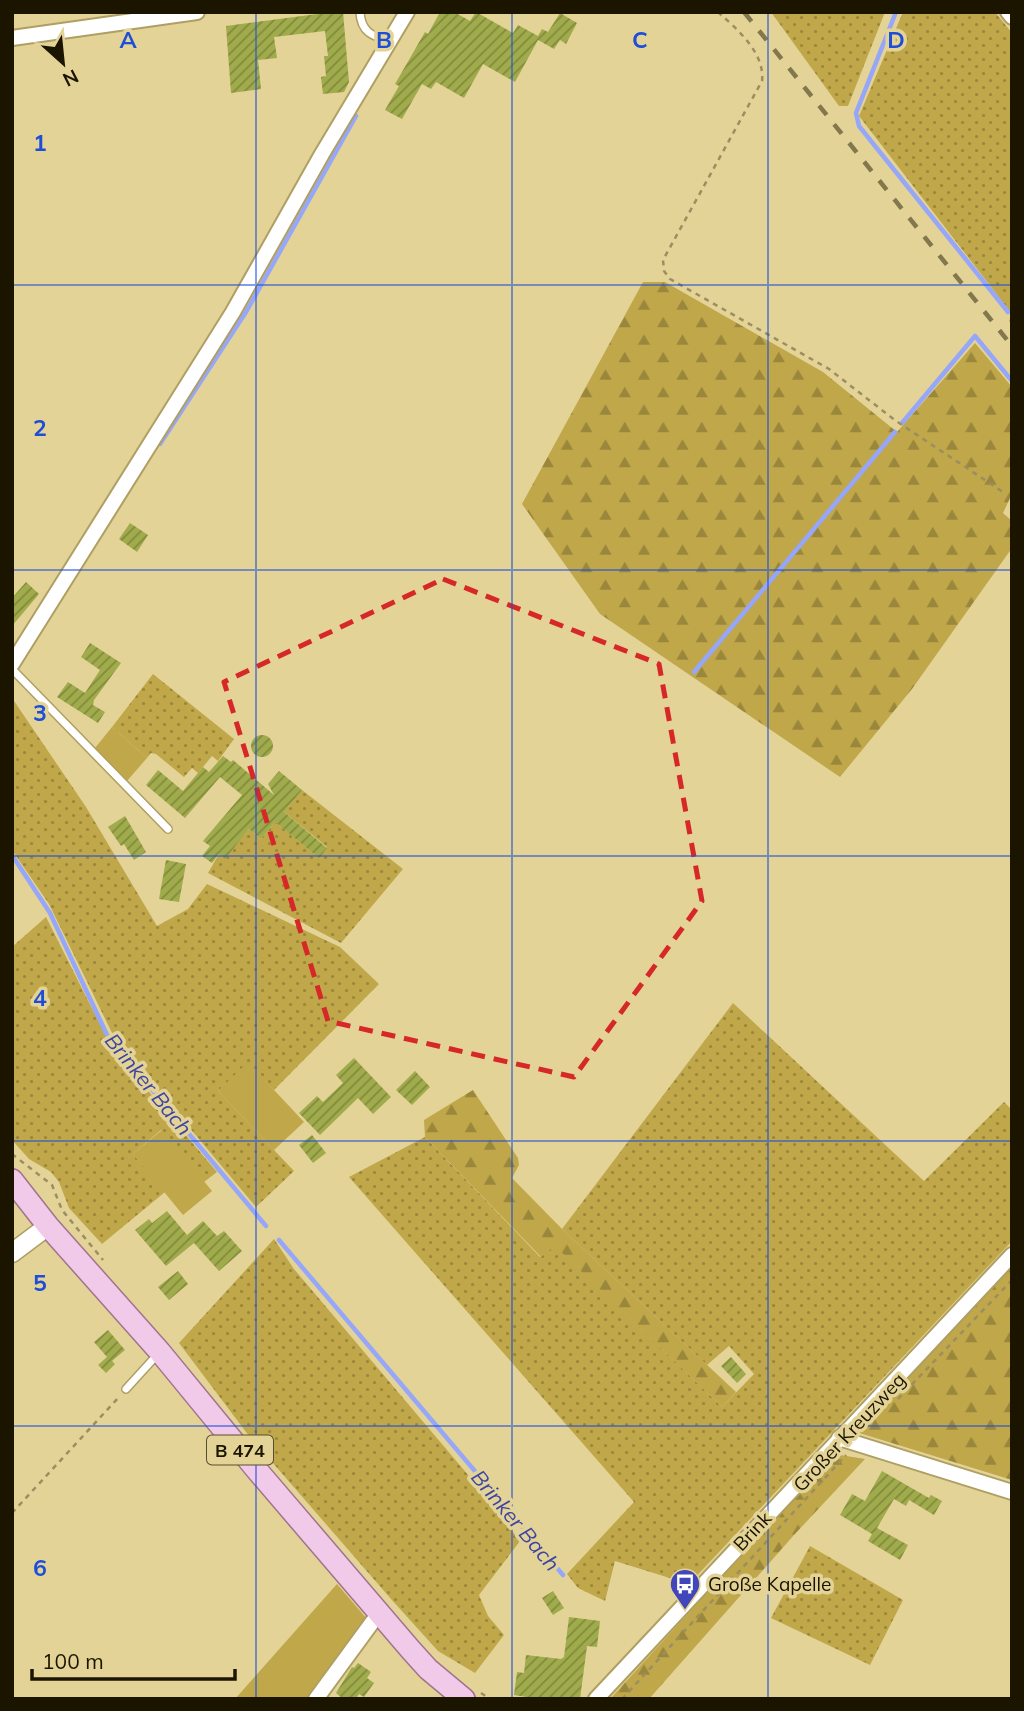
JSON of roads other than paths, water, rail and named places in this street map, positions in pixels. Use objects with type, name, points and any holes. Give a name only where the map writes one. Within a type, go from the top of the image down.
[{"type":"main road","name":"B 474","points":[[12,1180],[48,1226],[160,1352],[379,1613],[428,1669],[464,1699]]},
{"type":"street","points":[[12,38],[197,12]]},
{"type":"street","points":[[12,667],[233,312],[322,154],[407,12]]},
{"type":"street","points":[[1008,12],[1012,17]]},
{"type":"street","points":[[12,1253],[48,1226]]},
{"type":"street","name":"Brink","points":[[596,1699],[1012,1255]]},
{"type":"street","points":[[839,1438],[1012,1492]]},
{"type":"street","points":[[317,1699],[379,1613]]},
{"type":"lane","points":[[360,12],[361,23],[367,33],[389,41]]},
{"type":"lane","points":[[12,667],[168,829]]},
{"type":"lane","points":[[126,1389],[160,1352]]},
{"type":"waterway","points":[[896,12],[856,113],[859,126],[1008,312]]},
{"type":"waterway","points":[[160,444],[246,312],[356,116]]},
{"type":"waterway","points":[[902,423],[975,336],[1012,381]]},
{"type":"waterway","points":[[694,672],[895,432]]},
{"type":"waterway","name":"Brinker Bach","points":[[12,855],[50,913],[108,1037],[266,1226]]},
{"type":"waterway","name":"Brinker Bach","points":[[279,1240],[563,1575]]},
{"type":"railway","points":[[744,12],[1012,346]]},
{"type":"place","name":"Große Kapelle","points":[[685,1611]]}]
